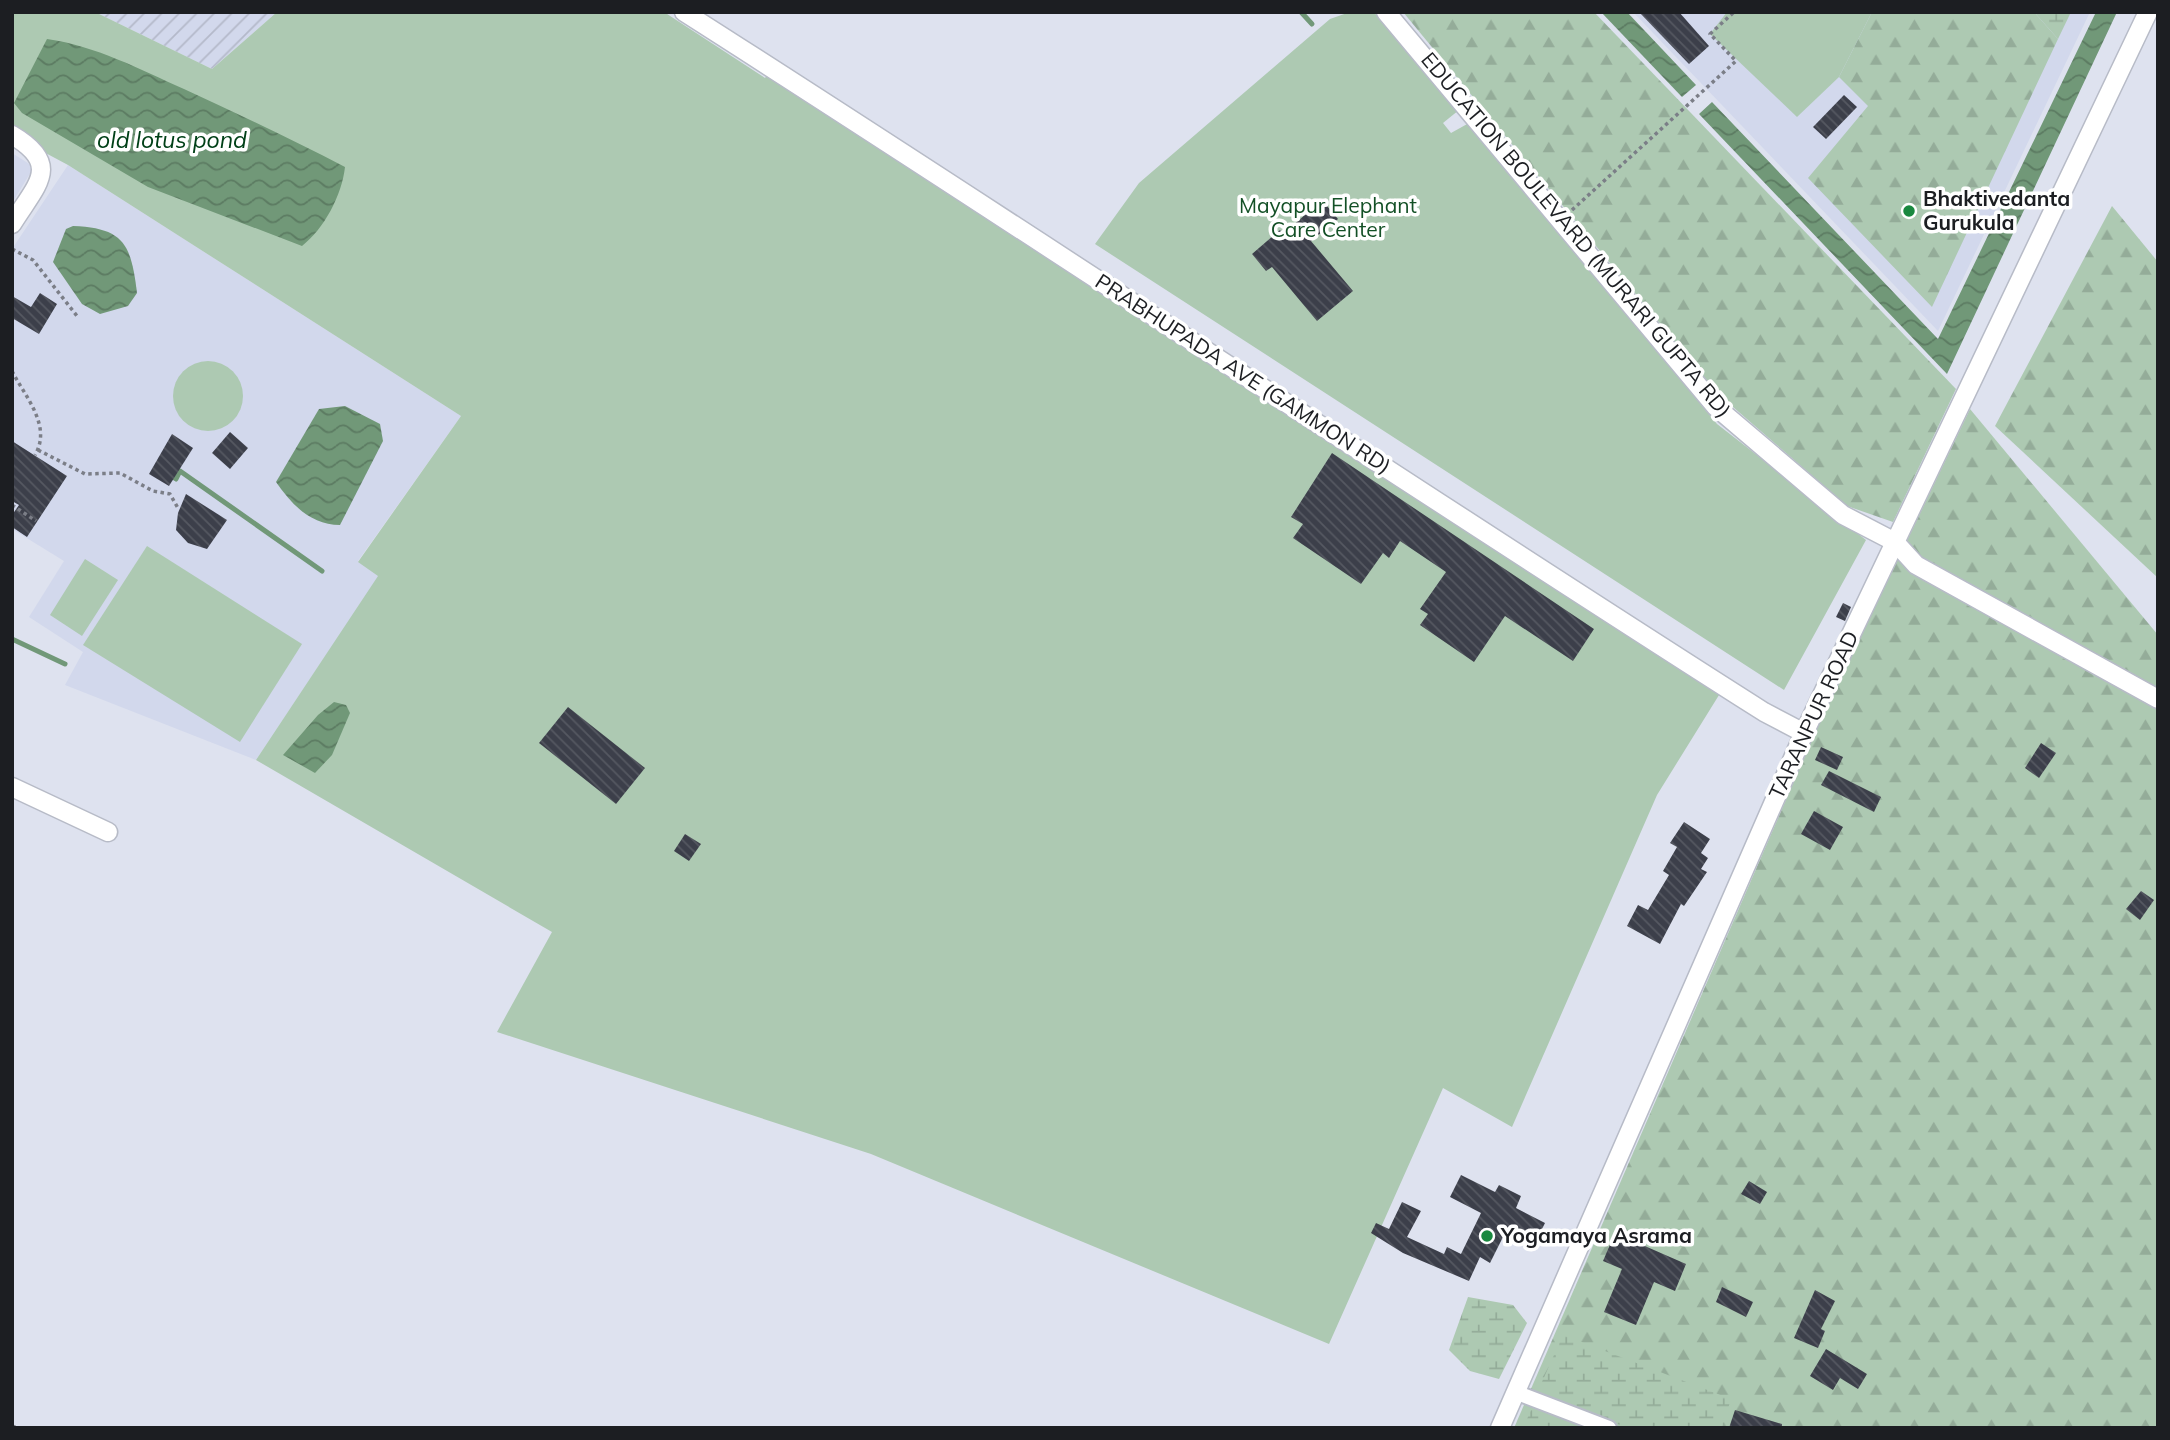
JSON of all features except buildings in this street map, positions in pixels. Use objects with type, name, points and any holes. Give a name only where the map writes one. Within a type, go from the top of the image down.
[{"type":"street","name":"PRABHUPADA AVE (GAMMON RD)","points":[[684,12],[940,175],[1523,559],[1764,712],[1804,733]]},
{"type":"street","name":"EDUCATION BOULEVARD (MURARI GUPTA RD)","points":[[1387,12],[1716,407],[1843,515],[1895,542],[1916,565],[2158,699]]},
{"type":"street","name":"TARANPUR ROAD","points":[[1500,1428],[1804,733],[2148,12]]},
{"type":"street","points":[[12,135],[39,155],[42,165],[41,177],[12,225]]},
{"type":"street","points":[[12,787],[108,832]]},
{"type":"street","points":[[1515,1392],[1609,1428]]},
{"type":"path","points":[[1560,220],[1735,61],[1710,34],[1734,12]]},
{"type":"path","points":[[12,249],[33,260],[78,316]]},
{"type":"path","points":[[12,371],[42,427],[43,439],[36,453],[85,474],[120,474],[152,491],[170,494],[179,510]]},
{"type":"path","points":[[12,505],[36,521]]},
{"type":"path","points":[[12,1426],[18,1428]]},
{"type":"shaded area","points":[[95,12],[277,12],[212,69]]},
{"type":"shaded area","name":"Bhaktivedanta Gurukula","points":[[1633,12],[2090,12],[1938,331]]},
{"type":"shaded area","points":[[12,153],[34,167],[12,203]]},
{"type":"shaded area","points":[[68,165],[461,416],[358,561],[379,576],[256,760],[65,685],[83,652],[29,617],[64,561],[12,529],[12,249]]},
{"type":"green space","points":[[12,12],[95,12],[212,69],[277,12],[664,12],[765,78],[772,68],[1724,687],[1657,795],[1512,1127],[1443,1088],[1329,1344],[871,1154],[497,1032],[552,932],[256,760],[378,576],[358,562],[461,416],[68,165],[12,135]]},
{"type":"green space","name":"Mayapur Elephant Care Center","points":[[1350,12],[1372,12],[1390,23],[1459,110],[1443,123],[1451,133],[1469,123],[1717,424],[1866,540],[1784,690],[1095,244],[1139,183],[1330,19]]},
{"type":"green space","points":[[1403,12],[1594,12],[1956,389],[1893,522],[1847,506],[1718,394]]},
{"type":"green space","points":[[1727,12],[1872,12],[1839,77],[1797,117],[1710,34]]},
{"type":"green space","points":[[1872,12],[2034,12],[2058,39],[1932,307],[1808,178],[1868,106],[1839,77]]},
{"type":"green space","points":[[2034,12],[2071,12],[2058,39]]},
{"type":"green space","points":[[2112,206],[2158,262],[2158,578],[1995,426]]},
{"type":"green space","points":[[215,361],[228,367],[237,376],[241,382],[241,410],[233,421],[222,429],[201,431],[183,421],[175,410],[173,389],[183,371],[194,363]]},
{"type":"green space","points":[[1970,409],[2158,635],[2158,1428],[1514,1428],[1817,728]]},
{"type":"green space","points":[[147,546],[302,644],[240,742],[83,645]]},
{"type":"green space","points":[[85,559],[118,580],[82,636],[50,615]]},
{"type":"green space","points":[[1468,1297],[1513,1305],[1527,1323],[1499,1379],[1470,1371],[1449,1350]]},
{"type":"green space","points":[[1563,1335],[1731,1399],[1722,1428],[1628,1428],[1537,1393]]},
{"type":"green space","points":[[1532,1408],[1587,1428],[1523,1428]]},
{"type":"water","points":[[1601,12],[1627,12],[1696,85],[1682,97]]},
{"type":"water","points":[[2096,12],[2117,12],[1947,374],[1699,114],[1712,102],[1938,339]]},
{"type":"water","name":"old lotus pond","points":[[47,39],[83,47],[134,66],[345,167],[331,211],[318,230],[302,246],[148,187],[22,113],[14,103]]},
{"type":"water","points":[[73,226],[104,230],[122,242],[132,262],[137,293],[128,306],[100,314],[82,304],[53,262],[66,229]]},
{"type":"water","points":[[345,406],[380,424],[383,441],[340,525],[320,522],[303,512],[276,482],[319,409]]},
{"type":"water","points":[[334,702],[346,705],[350,713],[332,755],[315,773],[283,755],[318,715]]},
{"type":"waterway","points":[[1301,12],[1312,24]]},
{"type":"waterway","points":[[168,474],[176,479],[180,471],[322,571]]},
{"type":"waterway","points":[[12,639],[65,664]]},
{"type":"place","name":"Bhaktivedanta Gurukula","points":[[1909,211]]},
{"type":"place","name":"Yogamaya Asrama","points":[[1487,1236]]}]
